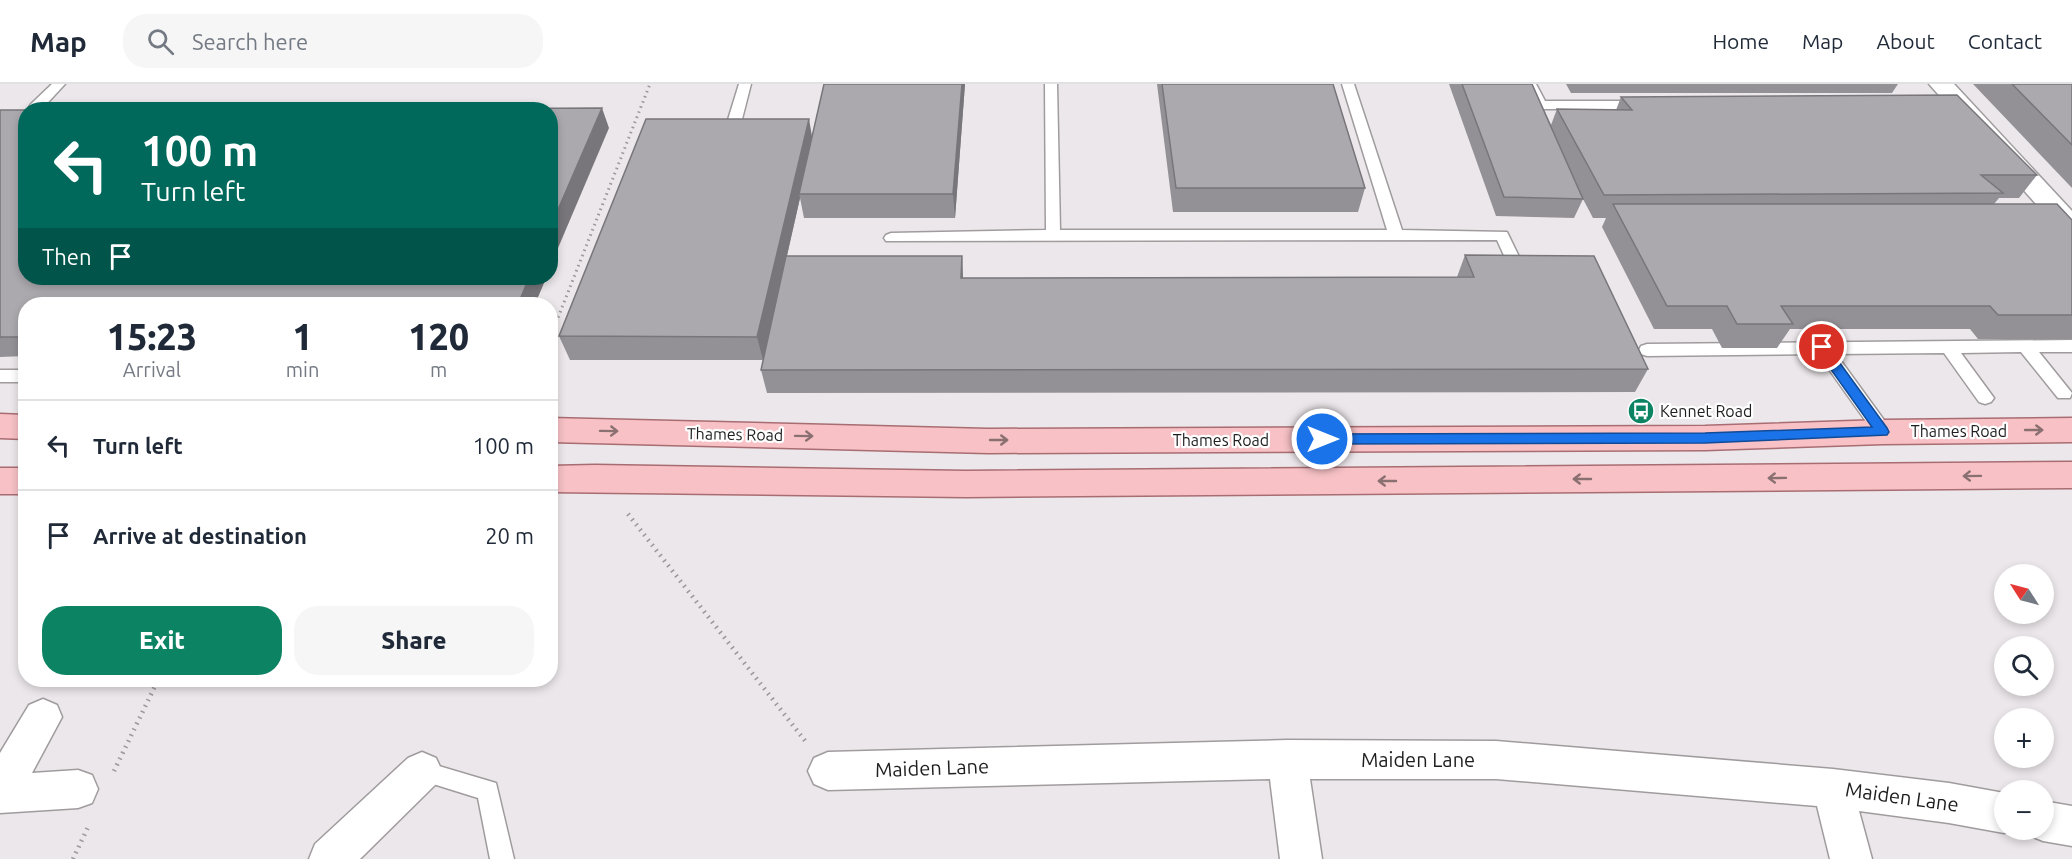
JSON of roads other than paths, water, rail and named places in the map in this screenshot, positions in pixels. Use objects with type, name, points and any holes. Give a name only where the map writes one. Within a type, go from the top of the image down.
[{"type":"main road","points":[[0,426],[18,427]]},
{"type":"main road","name":"Thames Road","points":[[558,430],[988,441],[1693,438],[1883,432],[2072,430]]},
{"type":"main road","points":[[558,479],[966,484],[2072,475]]},
{"type":"main road","points":[[0,481],[18,481]]},
{"type":"street","points":[[1946,98],[2072,227]]},
{"type":"street","points":[[43,717],[0,792],[94,794]]},
{"type":"street","points":[[1287,759],[1301,859]]},
{"type":"street","name":"Maiden Lane","points":[[828,771],[1287,759],[1496,760],[1833,788],[1949,802],[1994,811]]},
{"type":"street","points":[[330,859],[422,771]]},
{"type":"street","points":[[1833,788],[1851,859]]},
{"type":"street","points":[[2054,823],[2072,826]]},
{"type":"lane","points":[[41,102],[59,84]]},
{"type":"lane","points":[[734,123],[745,84]]},
{"type":"lane","points":[[1051,84],[1053,235]]},
{"type":"lane","points":[[1348,84],[1396,235]]},
{"type":"lane","points":[[1530,84],[1541,105],[1649,105]]},
{"type":"lane","points":[[891,238],[1053,235],[1502,235],[1517,269]]},
{"type":"lane","points":[[2025,346],[2064,394]]},
{"type":"lane","points":[[1647,350],[2072,346]]},
{"type":"lane","points":[[1822,347],[1883,432]]},
{"type":"lane","points":[[1948,347],[1985,399]]},
{"type":"lane","points":[[0,376],[18,376]]},
{"type":"lane","points":[[422,771],[488,790],[502,859]]},
{"type":"place","name":"Kennet Road","points":[[1641,411]]}]
